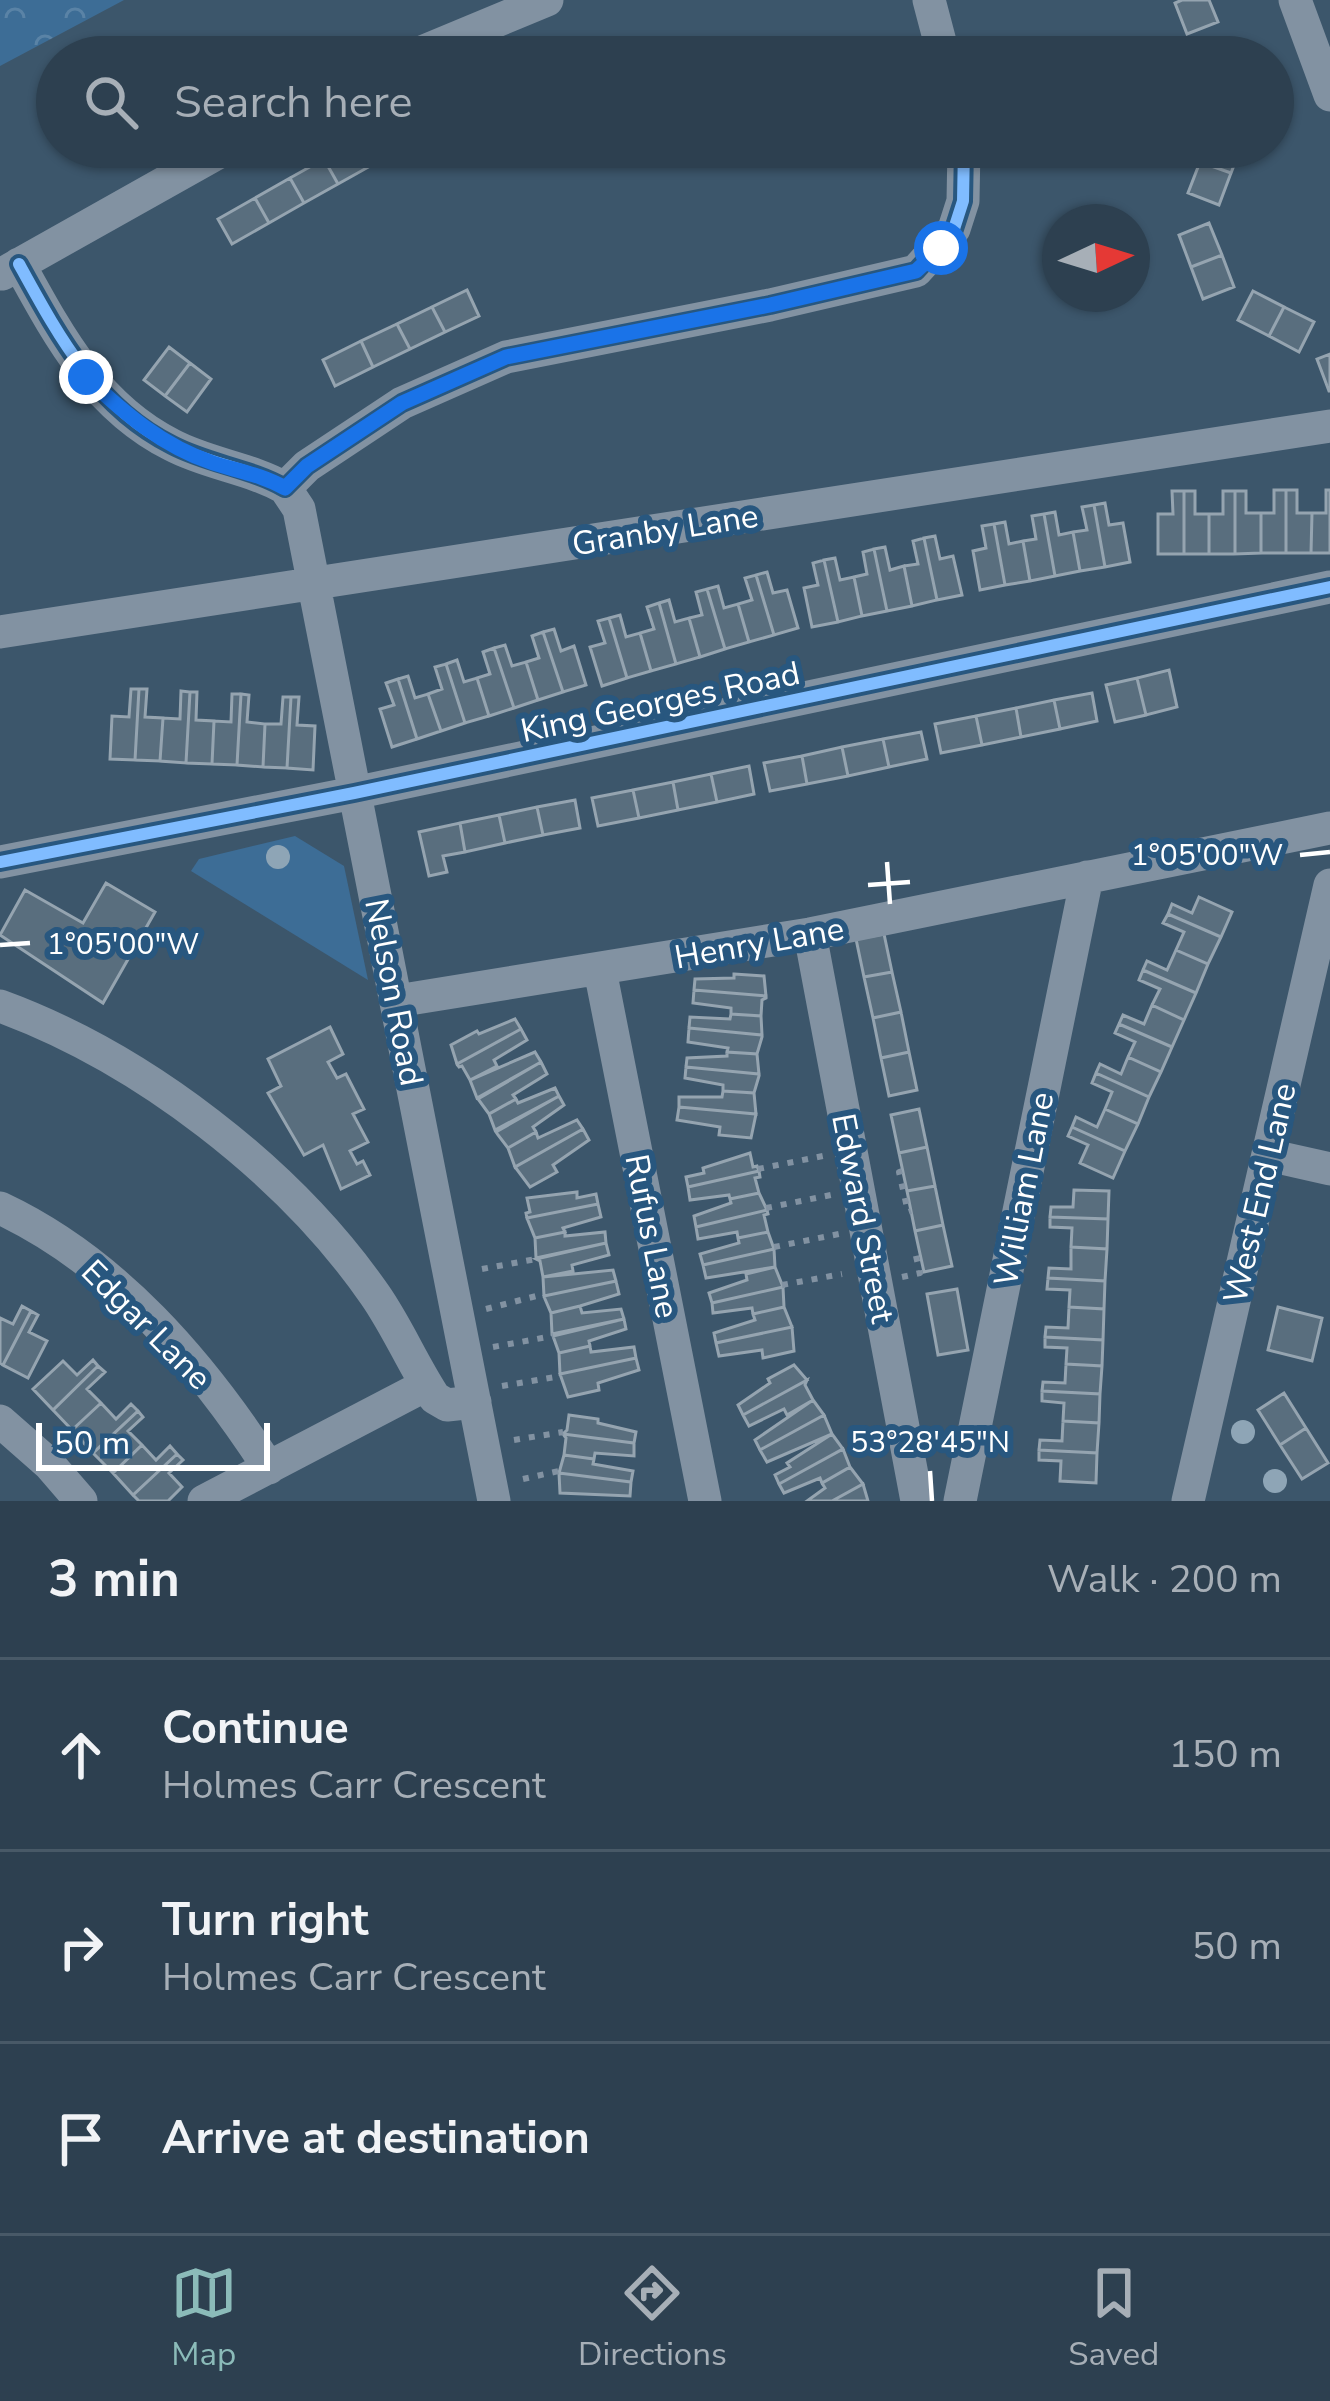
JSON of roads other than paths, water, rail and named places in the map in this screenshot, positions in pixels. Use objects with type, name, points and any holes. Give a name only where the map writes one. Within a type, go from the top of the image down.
[{"type":"street","points":[[460,36],[547,0]]},
{"type":"street","points":[[928,0],[938,36]]},
{"type":"street","points":[[1295,0],[1330,95]]},
{"type":"street","points":[[190,168],[9,269],[86,377],[124,414],[169,444],[210,462],[269,478],[285,488],[307,466],[402,403],[506,357],[916,271],[954,229],[964,201],[964,168]]},
{"type":"street","name":"Granby Lane","points":[[0,632],[1330,426]]},
{"type":"street","name":"Nelson Road","points":[[285,488],[299,509],[494,1501]]},
{"type":"street","name":"King Georges Road","points":[[0,862],[354,793],[1330,587]]},
{"type":"street","name":"Henry Lane","points":[[398,1001],[810,934],[1330,828]]},
{"type":"street","name":"William Lane","points":[[960,1501],[1087,877]]},
{"type":"street","name":"West End Lane","points":[[1192,1500],[1330,885]]},
{"type":"street","name":"Edward Street","points":[[810,934],[917,1501]]},
{"type":"street","name":"Rufus Lane","points":[[600,970],[705,1501]]},
{"type":"street","points":[[0,1006],[128,1069],[200,1118],[323,1229],[373,1293],[435,1399],[447,1405],[474,1397]]},
{"type":"street","points":[[1268,1155],[1330,1169]]},
{"type":"street","name":"Edgar Lane","points":[[0,1208],[32,1223],[92,1264],[151,1317],[208,1381],[268,1468]]},
{"type":"street","points":[[204,1501],[427,1385]]},
{"type":"street","points":[[0,1421],[49,1464],[81,1501]]}]
